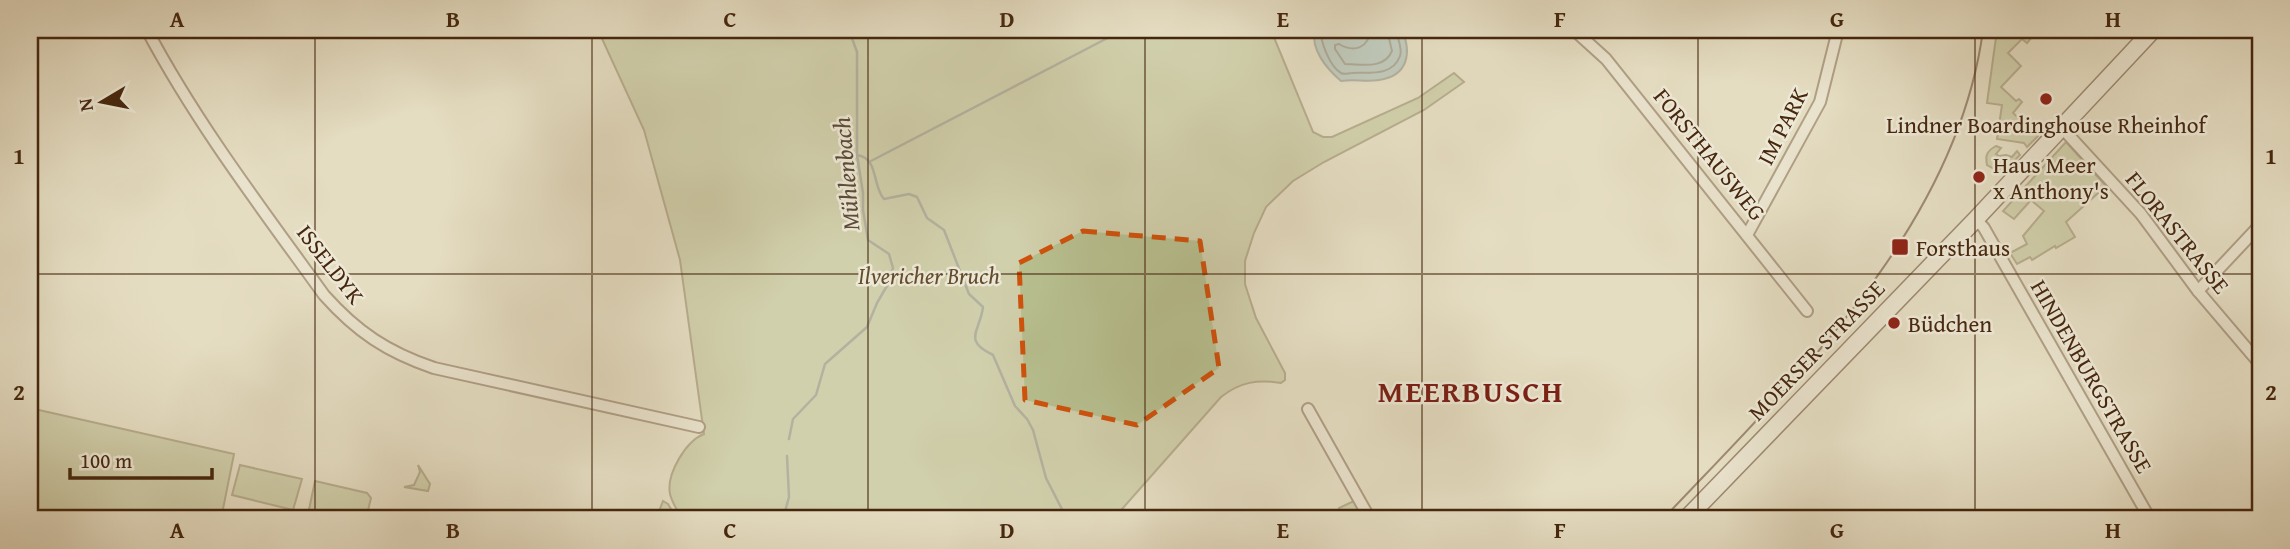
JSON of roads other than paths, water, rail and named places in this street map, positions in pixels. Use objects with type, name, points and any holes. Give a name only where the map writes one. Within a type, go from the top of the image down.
[{"type":"main road","name":"MOERSER STRASSE","points":[[1686,519],[1976,219],[2153,30]]},
{"type":"street","name":"ISSELDYK","points":[[147,30],[168,70],[220,149],[324,295],[361,332],[406,359],[434,369],[699,427]]},
{"type":"street","name":"FORSTHAUSWEG","points":[[1574,30],[1606,59],[1807,311]]},
{"type":"street","name":"IM PARK","points":[[1747,235],[1820,102],[1838,30]]},
{"type":"street","name":"FLORASTRASSE","points":[[2062,128],[2141,215],[2198,290],[2260,364]]},
{"type":"street","name":"HINDENBURGSTRASSE","points":[[1976,219],[1984,228],[2150,519]]},
{"type":"street","points":[[2198,290],[2260,225]]},
{"type":"street","points":[[1308,409],[1370,519]]},
{"type":"water","points":[[1315,30],[1343,30],[1353,34],[1359,30],[1402,30],[1407,47],[1405,62],[1396,74],[1389,78],[1341,81],[1325,65],[1317,51]]},
{"type":"waterway","name":"Mühlenbach","points":[[789,439],[793,419],[816,395],[825,364],[867,327],[893,268],[889,254],[868,240],[857,155],[857,52],[849,30]]},
{"type":"waterway","points":[[869,162],[1123,30]]},
{"type":"waterway","points":[[857,155],[869,161],[884,199],[909,194],[917,197],[927,218],[944,230],[969,294],[983,307],[975,340],[993,355],[1015,406],[1033,430],[1046,478],[1067,519]]},
{"type":"waterway","points":[[783,519],[789,497],[787,456]]},
{"type":"tram line","points":[[1663,519],[1815,356],[1862,297],[1905,235],[1940,171],[1967,102],[1983,30]]},
{"type":"place","name":"Lindner Boardinghouse Rheinhof","points":[[2046,99]]},
{"type":"place","name":"Haus Meer x Anthony's","points":[[1979,177]]},
{"type":"place","name":"Forsthaus","points":[[1900,247]]},
{"type":"place","name":"Büdchen","points":[[1894,323]]},
{"type":"district","name":"MEERBUSCH","points":[[1471,391]]},
{"type":"park label","name":"Ilvericher Bruch","points":[[929,275]]}]
